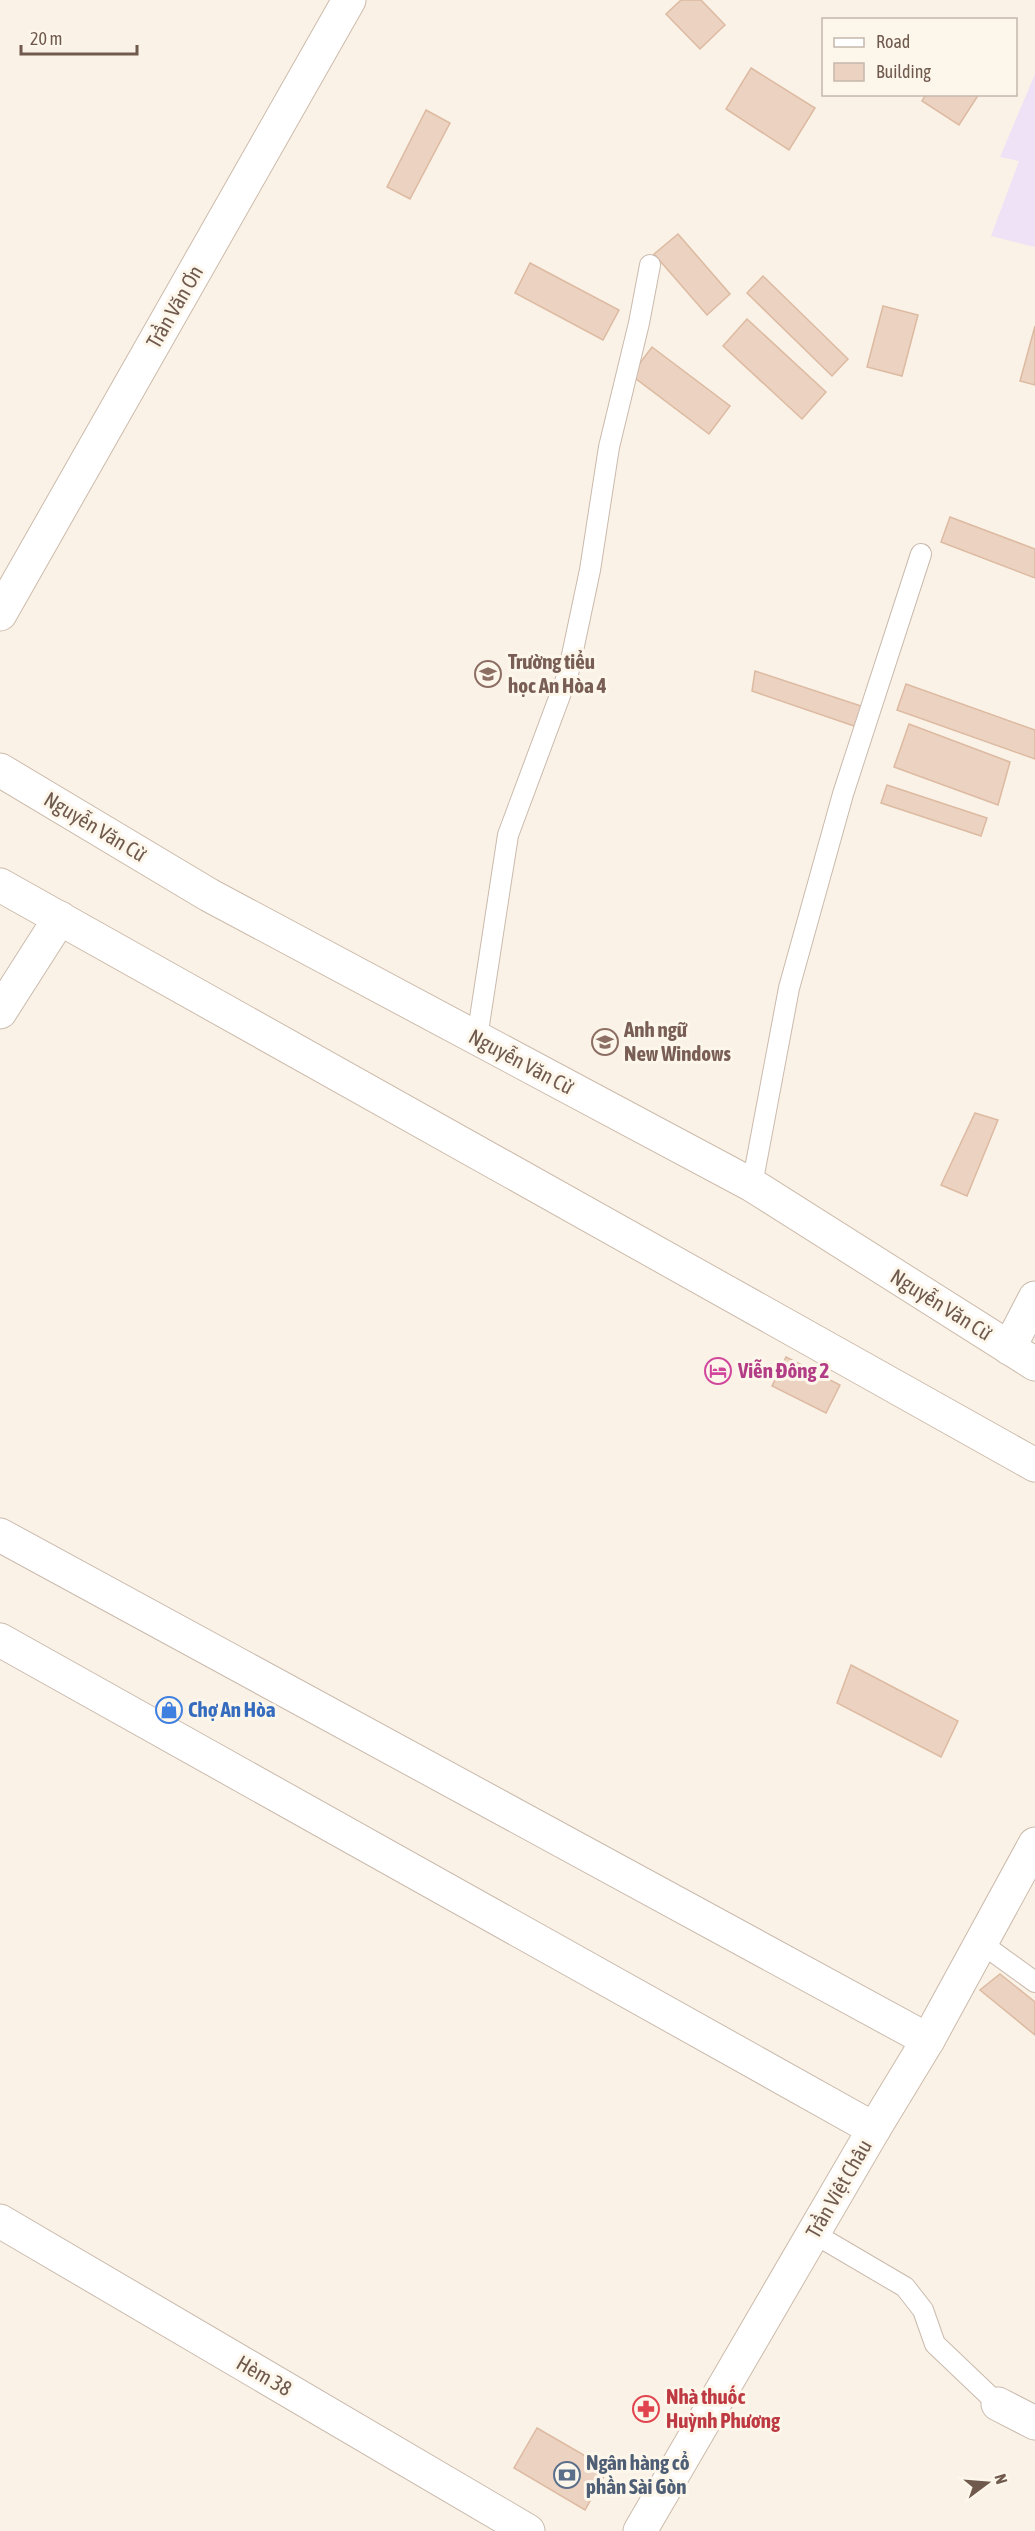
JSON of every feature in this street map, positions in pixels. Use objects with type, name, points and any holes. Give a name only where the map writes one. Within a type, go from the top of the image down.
[{"type":"street","name":"Trần Văn Ơn","points":[[0,614],[349,0]]},
{"type":"street","name":"Nguyễn Văn Cừ","points":[[0,770],[209,895],[752,1185],[1022,1356]]},
{"type":"street","points":[[0,885],[1035,1465]]},
{"type":"street","points":[[0,1012],[60,918]]},
{"type":"street","points":[[1022,1356],[1035,1298]]},
{"type":"street","points":[[0,1534],[928,2040]]},
{"type":"street","points":[[0,1640],[874,2129]]},
{"type":"street","name":"Trần Việt Châu","points":[[640,2531],[928,2040],[1035,1844]]},
{"type":"street","name":"Hèm 38","points":[[0,2222],[528,2531]]},
{"type":"street","points":[[998,2404],[1035,2423]]},
{"type":"lane","points":[[477,1038],[508,836],[568,674],[590,570],[609,447],[639,323],[650,265]]},
{"type":"lane","points":[[752,1185],[789,988],[843,794],[921,554]]},
{"type":"lane","points":[[981,1943],[1035,1982]]},
{"type":"lane","points":[[813,2233],[905,2287],[923,2310],[936,2344],[998,2404]]},
{"type":"shaded area","points":[[1035,74],[1035,247],[991,236],[1019,161],[1000,157]]},
{"type":"building","points":[[681,0],[701,0],[725,25],[700,49],[666,14]]},
{"type":"building","points":[[751,68],[815,108],[789,150],[726,109]]},
{"type":"building","points":[[925,96],[978,96],[959,125],[922,101]]},
{"type":"building","points":[[426,110],[450,123],[410,199],[387,187]]},
{"type":"building","points":[[678,234],[730,294],[707,315],[654,254]]},
{"type":"building","points":[[530,263],[619,310],[603,340],[515,293]]},
{"type":"building","points":[[763,276],[848,359],[832,376],[747,293]]},
{"type":"building","points":[[883,306],[918,315],[902,376],[867,367]]},
{"type":"building","points":[[747,319],[826,392],[802,419],[723,346]]},
{"type":"building","points":[[1035,326],[1035,385],[1020,381]]},
{"type":"building","points":[[652,347],[730,406],[709,434],[631,375]]},
{"type":"building","points":[[950,517],[1035,549],[1035,578],[941,542]]},
{"type":"building","points":[[755,671],[864,707],[857,727],[752,691]]},
{"type":"building","points":[[906,684],[1035,730],[1035,759],[897,710]]},
{"type":"building","points":[[909,724],[1010,762],[998,805],[894,767]]},
{"type":"building","points":[[887,785],[987,818],[981,836],[881,803]]},
{"type":"building","points":[[975,1113],[998,1120],[967,1196],[941,1185]]},
{"type":"building","points":[[786,1357],[840,1385],[826,1413],[772,1386]]},
{"type":"building","points":[[851,1665],[958,1721],[941,1757],[837,1703]]},
{"type":"building","points":[[1000,1974],[1035,2002],[1035,2035],[980,1990]]},
{"type":"building","points":[[537,2428],[608,2469],[585,2510],[514,2468]]},
{"type":"place","name":"Trường tiểu học An Hòa 4","points":[[488,674]]},
{"type":"place","name":"Anh ngữ New Windows","points":[[605,1042]]},
{"type":"place","name":"Viễn Đông 2","points":[[718,1371]]},
{"type":"place","name":"Chợ An Hòa","points":[[169,1710]]},
{"type":"place","name":"Nhà thuốc Huỳnh Phương","points":[[646,2409]]},
{"type":"place","name":"Ngân hàng cổ phần Sài Gòn","points":[[567,2475]]}]
